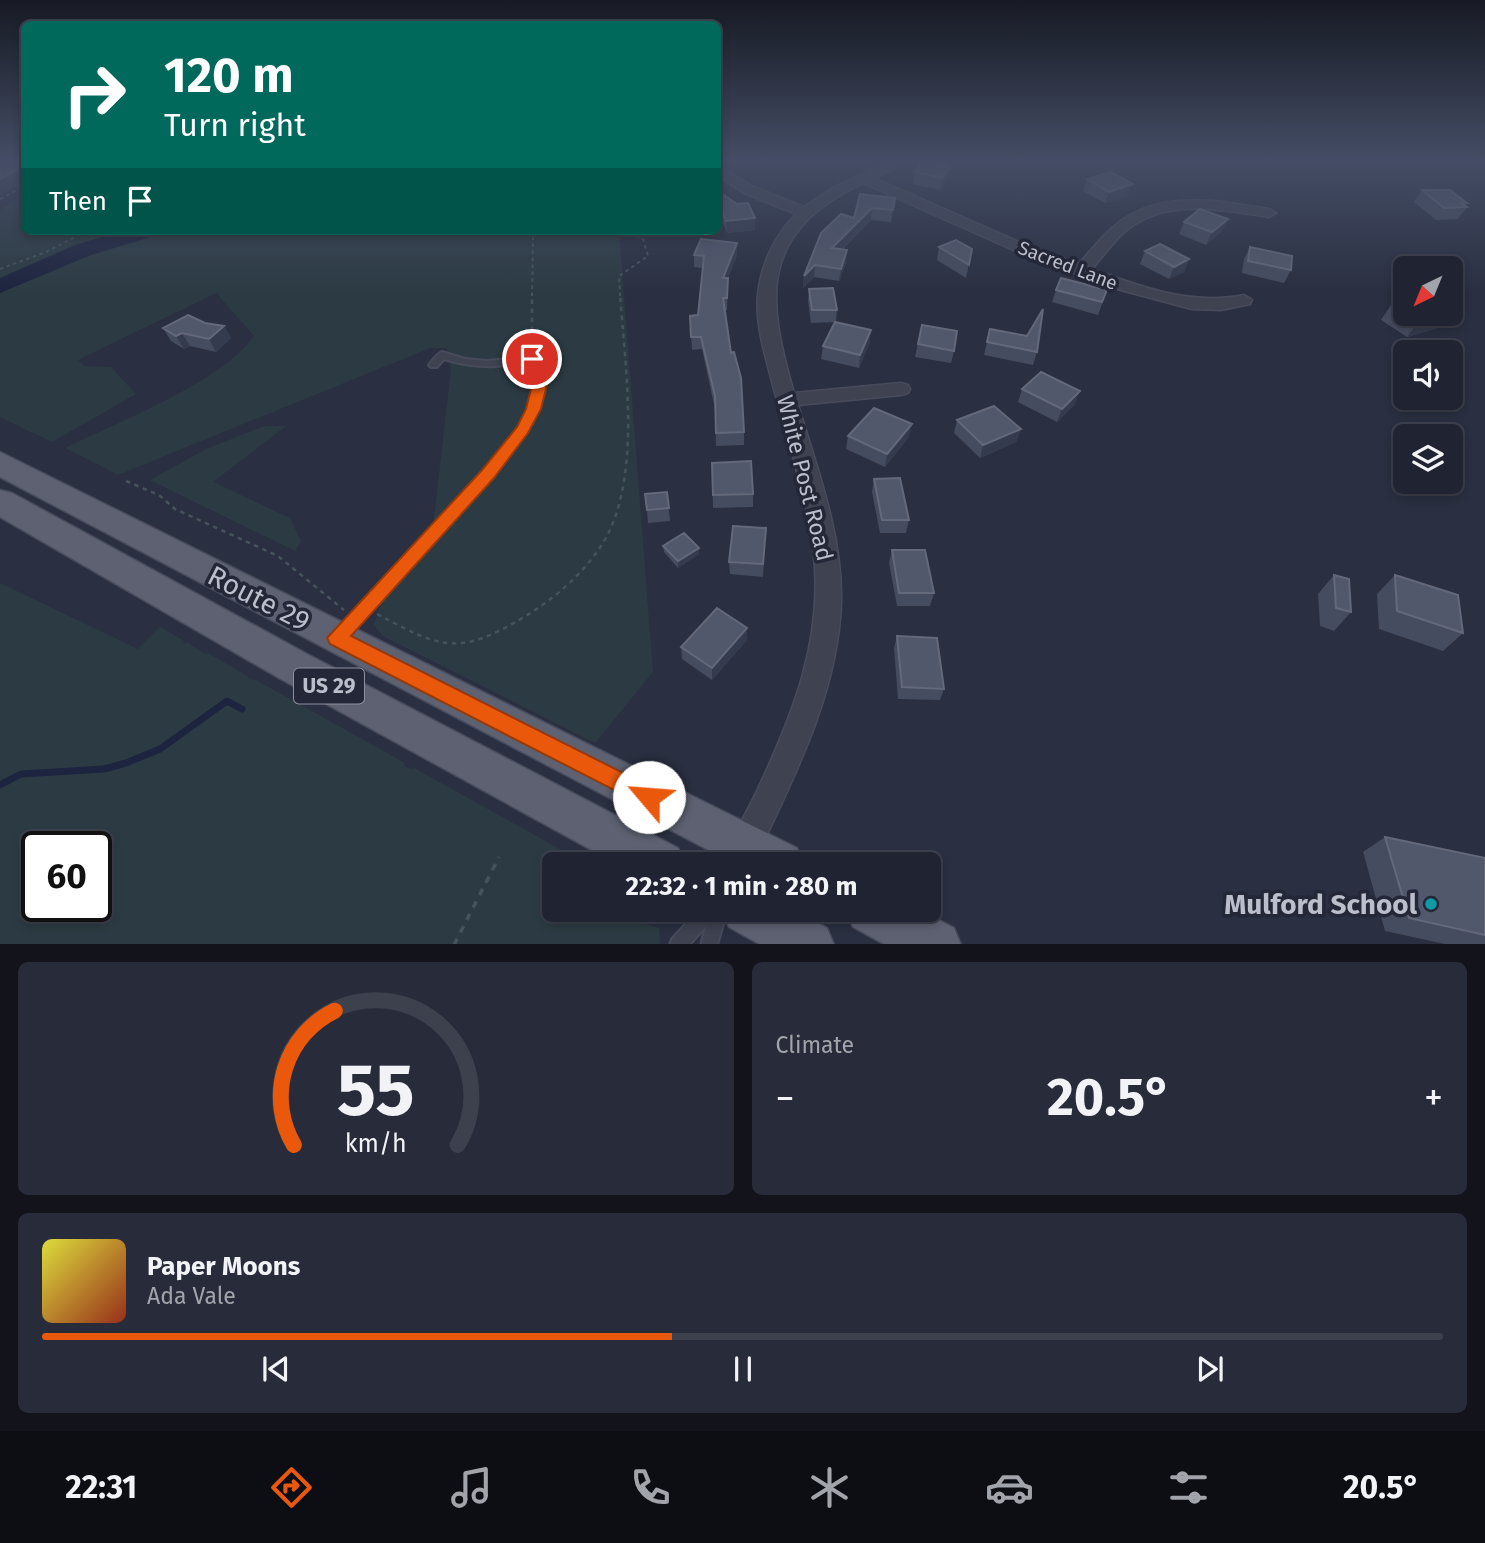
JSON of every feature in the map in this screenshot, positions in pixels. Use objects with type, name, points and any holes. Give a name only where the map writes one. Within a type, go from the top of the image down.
[{"type":"main road","name":"Route 29","points":[[2,477],[337,638],[741,852]]},
{"type":"main road","name":"Route 29","points":[[2,477],[293,666],[640,852]]},
{"type":"main road","points":[[769,922],[810,944]]},
{"type":"main road","points":[[894,922],[937,944]]},
{"type":"street","points":[[784,204],[806,213]]},
{"type":"street","name":"White Post Road","points":[[756,852],[773,789],[814,685],[829,604],[822,527],[768,330],[768,282],[780,247],[806,213],[820,204]]},
{"type":"street","name":"Sacred Lane","points":[[923,204],[1081,272],[1192,304],[1221,305],[1244,300]]},
{"type":"street","points":[[1081,272],[1119,229],[1129,221],[1152,211],[1204,205],[1269,214]]},
{"type":"street","points":[[787,400],[901,388]]},
{"type":"lane","points":[[337,638],[471,493],[523,430],[533,409],[540,381],[532,359],[497,366],[480,366],[442,355],[434,365]]},
{"type":"lane","points":[[678,944],[699,922]]},
{"type":"lane","points":[[709,944],[715,922]]},
{"type":"path","points":[[0,268],[79,235]]},
{"type":"path","points":[[532,359],[533,235]]},
{"type":"path","points":[[454,944],[499,857]]},
{"type":"shaded area","points":[[10,204],[21,204],[21,235],[619,235],[653,672],[595,743],[383,636],[374,625],[383,598],[431,545],[451,369],[447,348],[430,348],[118,475],[65,448],[167,400],[194,385],[239,353],[254,336],[216,293],[78,360],[84,366],[111,367],[136,394],[52,442],[0,417],[0,210]]},
{"type":"shaded area","points":[[264,426],[286,426],[213,482],[290,518],[301,541],[295,551],[150,480],[206,449]]},
{"type":"shaded area","points":[[0,583],[138,649],[160,627],[183,640],[184,644],[187,642],[206,655],[208,653],[249,677],[248,679],[256,680],[405,763],[404,766],[412,770],[414,768],[565,852],[542,852],[542,922],[647,922],[648,925],[659,928],[660,944],[0,944]]},
{"type":"building","points":[[721,204],[748,204],[755,218],[726,221]]},
{"type":"building","points":[[857,204],[894,204],[893,210],[872,208],[832,248],[847,250],[841,269],[815,265],[804,276],[821,233],[841,214],[854,218]]},
{"type":"building","points":[[1439,204],[1463,204],[1467,207],[1444,208]]},
{"type":"building","points":[[1200,209],[1228,219],[1212,232],[1184,222]]},
{"type":"building","points":[[701,239],[737,243],[723,278],[728,278],[727,298],[723,298],[731,353],[734,352],[741,378],[744,432],[716,433],[715,396],[701,337],[691,337],[690,316],[698,315],[704,256],[694,255]]},
{"type":"building","points":[[956,240],[972,249],[969,265],[939,247]]},
{"type":"building","points":[[1160,244],[1189,259],[1174,267],[1145,251]]},
{"type":"building","points":[[1250,247],[1292,256],[1291,270],[1248,261]]},
{"type":"building","points":[[1061,278],[1107,290],[1102,302],[1056,290]]},
{"type":"building","points":[[833,288],[837,310],[812,310],[809,289]]},
{"type":"building","points":[[1043,309],[1037,352],[987,342],[990,329],[1027,336]]},
{"type":"building","points":[[188,315],[205,323],[224,326],[209,339],[182,333],[176,336],[163,328]]},
{"type":"building","points":[[835,322],[871,330],[860,355],[823,346]]},
{"type":"building","points":[[922,325],[957,331],[954,351],[918,344]]},
{"type":"building","points":[[1041,372],[1080,391],[1062,409],[1022,389]]},
{"type":"building","points":[[994,406],[1021,429],[983,445],[957,420]]},
{"type":"building","points":[[874,408],[912,424],[887,454],[848,436]]},
{"type":"building","points":[[751,461],[753,494],[713,495],[712,463]]},
{"type":"building","points":[[900,478],[909,520],[882,520],[874,479]]},
{"type":"building","points":[[667,492],[669,508],[647,510],[645,494]]},
{"type":"building","points":[[733,526],[766,528],[763,564],[729,562]]},
{"type":"building","points":[[684,533],[699,548],[678,561],[663,546]]},
{"type":"building","points":[[892,550],[925,550],[934,593],[899,593]]},
{"type":"building","points":[[1334,575],[1349,579],[1351,612],[1336,608]]},
{"type":"building","points":[[1395,575],[1458,595],[1463,633],[1397,611]]},
{"type":"building","points":[[717,608],[747,628],[712,668],[681,647]]},
{"type":"building","points":[[897,636],[937,638],[944,689],[902,687]]},
{"type":"building","points":[[1385,837],[1485,858],[1485,935],[1409,918]]},
{"type":"waterway","points":[[0,286],[83,250],[133,235]]},
{"type":"waterway","points":[[0,785],[21,774],[104,769],[126,763],[160,749],[227,701],[242,709]]},
{"type":"place","name":"Mulford School","points":[[1431,904]]},
{"type":"route","points":[[532,359],[540,381],[533,409],[523,430],[429,541],[337,638],[649,797]]}]
